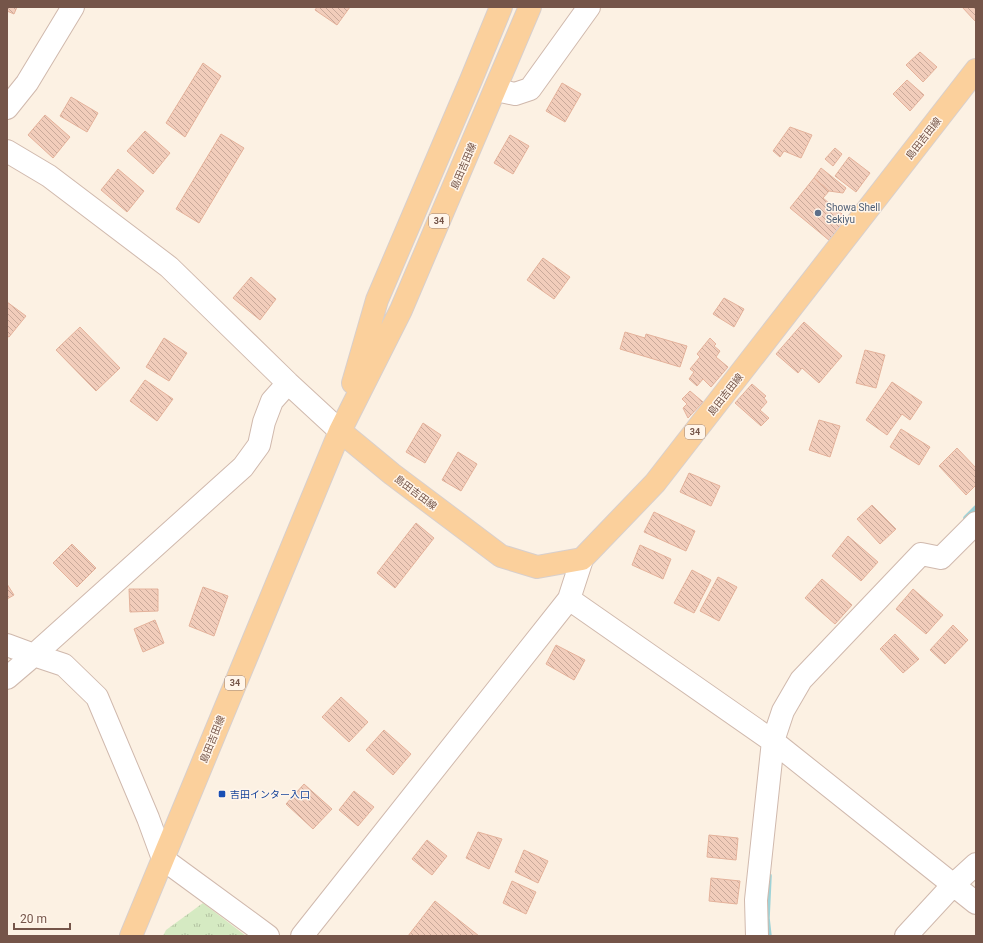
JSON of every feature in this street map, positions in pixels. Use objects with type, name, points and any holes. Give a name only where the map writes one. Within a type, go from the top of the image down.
[{"type":"main road","name":"島田吉田線","points":[[340,431],[377,300],[501,7]]},
{"type":"main road","name":"島田吉田線","points":[[131,936],[340,431],[401,310],[496,90],[530,7]]},
{"type":"main road","name":"島田吉田線","points":[[340,431],[392,474],[501,556],[537,567],[582,559],[655,483],[976,70]]},
{"type":"street","points":[[7,108],[27,83],[73,7]]},
{"type":"street","points":[[496,90],[514,94],[530,89],[589,7]]},
{"type":"street","points":[[7,151],[49,176],[169,267],[288,383],[340,431]]},
{"type":"street","points":[[7,678],[34,656],[243,467],[259,445],[264,422],[272,401],[288,383]]},
{"type":"street","points":[[757,936],[756,900],[783,711],[801,680],[931,556],[976,522]]},
{"type":"street","points":[[302,936],[569,599],[582,559]]},
{"type":"street","points":[[569,599],[778,745],[976,903]]},
{"type":"street","points":[[7,645],[34,656],[64,665],[97,697],[148,818],[163,859],[268,936]]},
{"type":"street","points":[[906,936],[953,885],[976,864]]},
{"type":"green space","points":[[203,903],[246,936],[163,936],[166,930]]},
{"type":"building","points":[[7,7],[17,7],[14,14],[7,11]]},
{"type":"building","points":[[317,7],[350,7],[337,25],[315,10]]},
{"type":"building","points":[[962,7],[976,7],[976,22]]},
{"type":"building","points":[[920,52],[937,67],[923,82],[906,65]]},
{"type":"building","points":[[203,63],[221,76],[185,137],[166,123]]},
{"type":"building","points":[[907,80],[924,95],[910,111],[893,94]]},
{"type":"building","points":[[562,83],[581,94],[565,122],[546,111]]},
{"type":"building","points":[[71,97],[98,113],[87,132],[60,116]]},
{"type":"building","points":[[45,115],[70,137],[53,158],[28,135]]},
{"type":"building","points":[[790,127],[812,135],[801,158],[784,151],[780,157],[773,151]]},
{"type":"building","points":[[145,131],[170,153],[153,174],[127,151]]},
{"type":"building","points":[[221,134],[244,148],[199,223],[176,209]]},
{"type":"building","points":[[510,135],[529,146],[513,174],[494,163]]},
{"type":"building","points":[[835,148],[842,154],[833,166],[825,159]]},
{"type":"building","points":[[849,157],[870,173],[856,192],[835,176]]},
{"type":"building","points":[[821,168],[846,188],[843,193],[829,191],[814,178]]},
{"type":"building","points":[[118,169],[144,191],[127,212],[101,190]]},
{"type":"building","points":[[814,178],[829,191],[823,198],[848,219],[830,241],[790,208]]},
{"type":"building","points":[[543,258],[570,277],[554,299],[527,280]]},
{"type":"building","points":[[251,277],[276,299],[260,320],[233,298]]},
{"type":"building","points":[[724,298],[744,309],[734,327],[713,314]]},
{"type":"building","points":[[7,302],[26,316],[9,337],[7,336]]},
{"type":"building","points":[[804,322],[842,356],[819,383],[802,368],[798,373],[776,354]]},
{"type":"building","points":[[80,327],[120,368],[96,391],[56,350]]},
{"type":"building","points":[[625,332],[645,338],[646,334],[687,346],[680,367],[620,349]]},
{"type":"building","points":[[164,338],[187,353],[169,381],[146,367]]},
{"type":"building","points":[[710,338],[716,344],[714,346],[720,351],[716,357],[728,367],[711,387],[703,379],[697,386],[689,379],[694,372],[690,369],[700,357],[697,354]]},
{"type":"building","points":[[865,350],[885,355],[876,388],[856,383]]},
{"type":"building","points":[[145,380],[173,399],[157,421],[130,401]]},
{"type":"building","points":[[892,382],[922,402],[910,420],[902,414],[887,435],[866,420]]},
{"type":"building","points":[[752,384],[766,396],[764,398],[767,402],[760,410],[769,418],[761,426],[735,403]]},
{"type":"building","points":[[690,391],[703,402],[688,418],[683,408],[687,404],[682,399]]},
{"type":"building","points":[[819,420],[840,426],[830,457],[809,450]]},
{"type":"building","points":[[423,423],[441,435],[425,463],[406,452]]},
{"type":"building","points":[[901,429],[930,447],[919,465],[890,447]]},
{"type":"building","points":[[957,448],[976,468],[976,485],[966,495],[939,466]]},
{"type":"building","points":[[458,452],[477,464],[461,491],[442,480]]},
{"type":"building","points":[[689,473],[720,486],[711,506],[680,492]]},
{"type":"building","points":[[872,505],[896,529],[880,544],[857,519]]},
{"type":"building","points":[[654,512],[695,531],[686,551],[644,532]]},
{"type":"building","points":[[416,523],[434,538],[395,588],[377,573]]},
{"type":"building","points":[[848,536],[878,562],[861,581],[832,556]]},
{"type":"building","points":[[72,544],[96,568],[77,587],[53,563]]},
{"type":"building","points":[[640,545],[671,559],[663,579],[632,565]]},
{"type":"building","points":[[692,570],[711,580],[694,613],[674,603]]},
{"type":"building","points":[[718,577],[737,587],[719,621],[700,611]]},
{"type":"building","points":[[822,579],[852,605],[835,624],[805,598]]},
{"type":"building","points":[[7,584],[14,595],[7,599]]},
{"type":"building","points":[[203,587],[228,596],[214,636],[189,626]]},
{"type":"building","points":[[129,589],[158,589],[158,611],[130,612]]},
{"type":"building","points":[[913,589],[943,615],[926,634],[896,609]]},
{"type":"building","points":[[155,620],[164,643],[143,652],[134,629]]},
{"type":"building","points":[[953,625],[968,640],[945,664],[930,650]]},
{"type":"building","points":[[895,634],[919,659],[903,673],[880,649]]},
{"type":"building","points":[[556,645],[585,660],[574,680],[546,664]]},
{"type":"building","points":[[341,697],[368,722],[349,742],[322,717]]},
{"type":"building","points":[[384,730],[411,754],[393,775],[366,750]]},
{"type":"building","points":[[304,784],[332,809],[313,829],[286,804]]},
{"type":"building","points":[[354,791],[374,807],[358,826],[339,810]]},
{"type":"building","points":[[478,832],[502,839],[489,869],[466,858]]},
{"type":"building","points":[[709,835],[738,838],[736,860],[707,857]]},
{"type":"building","points":[[427,840],[447,856],[432,875],[412,859]]},
{"type":"building","points":[[524,850],[548,861],[538,883],[515,872]]},
{"type":"building","points":[[711,878],[740,881],[737,904],[709,901]]},
{"type":"building","points":[[512,881],[536,892],[526,914],[503,903]]},
{"type":"building","points":[[435,901],[479,936],[408,936]]},
{"type":"waterway","points":[[966,518],[976,508]]},
{"type":"waterway","points":[[769,876],[767,918],[769,936]]},
{"type":"place","name":"Showa Shell Sekiyu","points":[[818,213]]},
{"type":"place","name":"吉田インター入口","points":[[222,794]]}]
